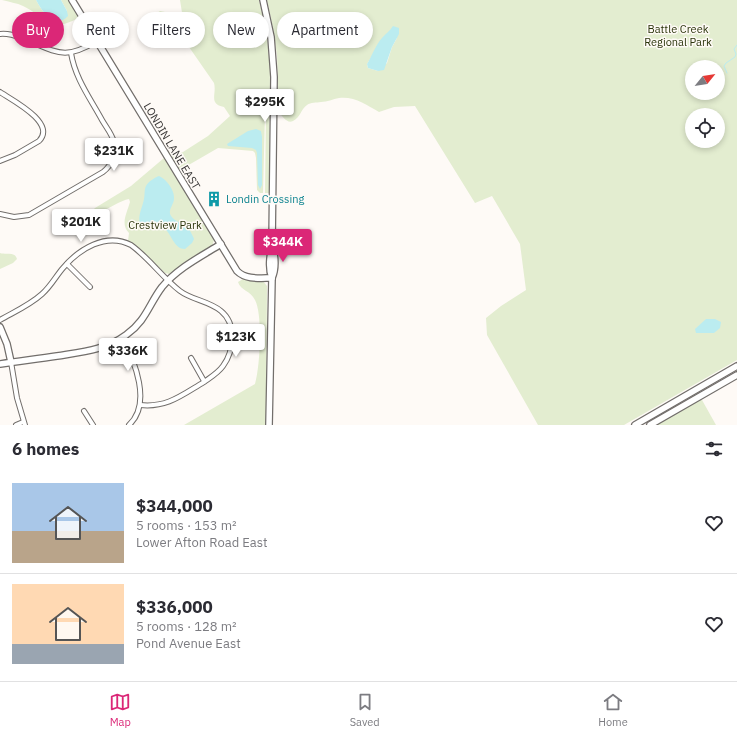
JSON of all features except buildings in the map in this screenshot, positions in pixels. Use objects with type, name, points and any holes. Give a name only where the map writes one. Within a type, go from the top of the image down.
[{"type":"street","name":"LONDIN LANE EAST","points":[[72,0],[79,12]]},
{"type":"street","points":[[263,0],[271,37],[274,77],[272,245],[274,254],[274,273],[272,278],[269,425]]},
{"type":"street","points":[[0,34],[14,35],[55,51],[71,53],[85,48]]},
{"type":"street","name":"LONDIN LANE EAST","points":[[101,48],[237,271],[249,278],[272,278]]},
{"type":"street","points":[[0,214],[16,218],[30,214],[103,172],[112,161],[115,151],[114,141],[77,76],[71,53]]},
{"type":"street","points":[[0,92],[33,114],[44,132],[39,142],[0,161]]},
{"type":"street","points":[[0,320],[40,296],[67,264],[79,253],[96,243],[105,240],[126,242],[134,247],[168,280],[188,296],[219,309],[230,325],[232,340],[227,358],[217,373],[166,403],[155,406],[140,405]]},
{"type":"street","points":[[0,364],[94,350],[107,346],[122,338],[142,321],[168,280],[182,268],[221,244]]},
{"type":"street","points":[[67,264],[90,286]]},
{"type":"street","points":[[0,327],[7,342],[16,396],[24,423],[16,425]]},
{"type":"street","points":[[122,338],[134,363],[140,392],[140,405],[136,416],[129,425]]},
{"type":"street","points":[[191,358],[204,382]]},
{"type":"street","points":[[635,425],[737,366]]},
{"type":"street","points":[[650,425],[737,375]]},
{"type":"street","points":[[84,410],[93,425]]},
{"type":"green space","points":[[2,0],[36,0],[44,12],[33,12],[16,3]]},
{"type":"green space","points":[[61,0],[68,0],[75,12],[72,12],[72,21],[64,24],[64,18],[67,16],[67,11]]},
{"type":"green space","points":[[180,0],[259,0],[262,12],[213,12],[213,48],[268,48],[270,68],[269,193],[265,193],[266,112],[263,193],[260,193],[257,190],[256,158],[253,151],[218,148],[180,170],[167,150],[174,156],[183,152],[208,136],[230,116],[224,107],[216,104],[214,98],[214,83],[190,48],[205,48],[205,12],[182,12]]},
{"type":"green space","name":"Battle Creek Regional Park","points":[[267,0],[737,0],[737,360],[624,425],[538,425],[487,335],[486,318],[501,306],[526,290],[520,244],[492,196],[475,203],[415,106],[394,107],[379,112],[350,98],[339,98],[326,102],[310,103],[295,120],[291,122],[285,119],[279,112],[277,55]],"holes":[[[397,38],[392,47],[387,63],[378,71],[368,68],[367,64],[372,56]]]},
{"type":"green space","name":"Crestview Park","points":[[164,158],[214,240],[212,246],[169,274],[165,273],[136,246],[128,241],[129,233],[126,230],[125,222],[130,202],[129,199],[98,213],[93,210],[131,186]]},
{"type":"green space","points":[[0,253],[12,254],[17,259],[13,263],[0,269]]},
{"type":"green space","points":[[243,279],[263,281],[267,286],[266,425],[184,425],[255,384],[260,341],[258,307],[251,294],[239,285],[238,282]]},
{"type":"green space","points":[[701,398],[716,425],[655,425]]},
{"type":"water","points":[[36,0],[61,0],[68,16],[64,19],[64,12],[44,12]]},
{"type":"water","points":[[393,26],[399,28],[399,34],[392,47],[384,70],[378,71],[368,68],[367,64],[377,44]]},
{"type":"water","points":[[256,129],[261,131],[262,137],[262,185],[260,189],[258,185],[256,150],[252,148],[228,146],[227,144],[248,131]]},
{"type":"water","points":[[159,176],[167,182],[173,192],[174,201],[170,212],[171,216],[186,226],[194,239],[185,249],[178,247],[165,229],[145,230],[140,223],[139,219],[146,186],[151,180]]},
{"type":"water","points":[[706,319],[715,319],[721,322],[720,328],[714,333],[696,333],[695,329]]},
{"type":"waterway","points":[[727,73],[724,66],[735,57],[736,54],[734,49],[737,45]]},
{"type":"place","name":"Londin Crossing","points":[[214,199]]}]
